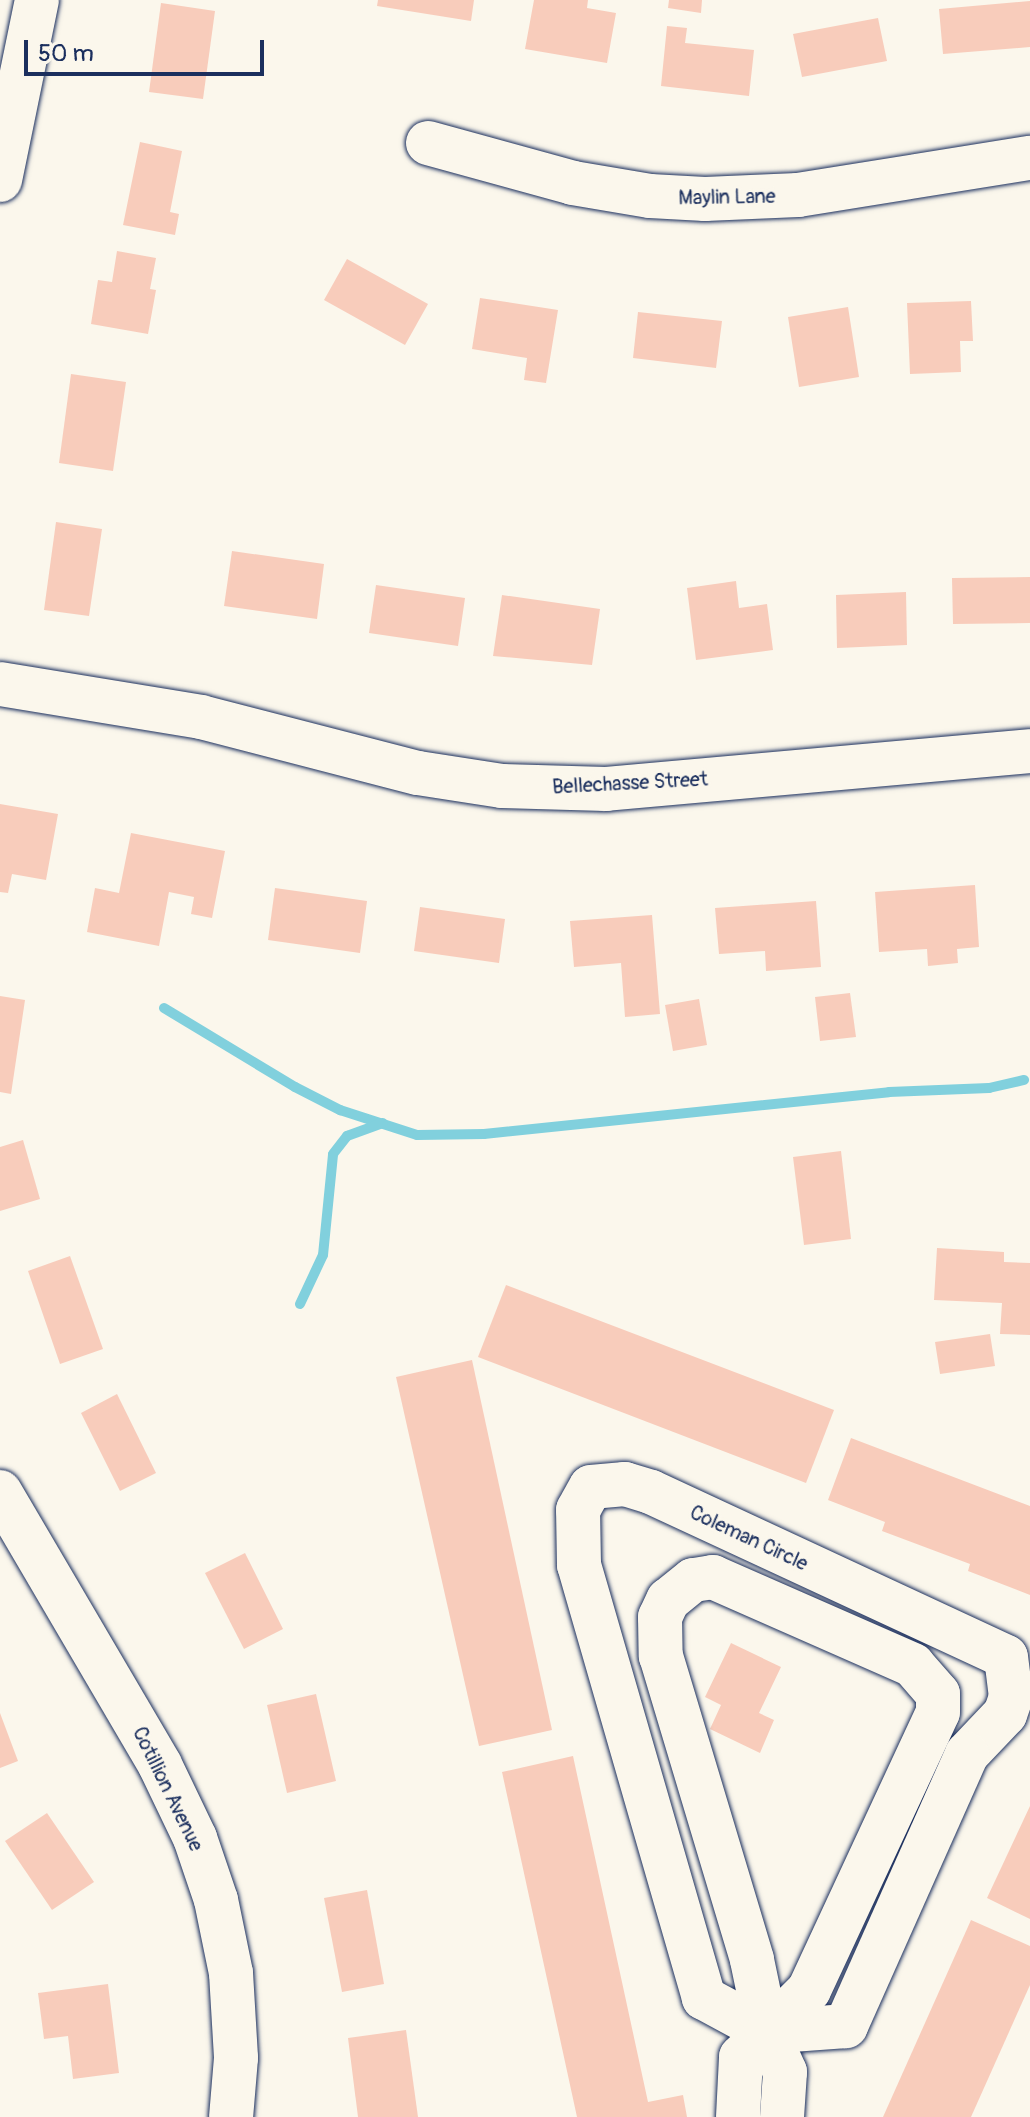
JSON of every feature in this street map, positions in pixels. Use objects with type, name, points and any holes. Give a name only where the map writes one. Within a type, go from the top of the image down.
[{"type":"street","points":[[0,180],[37,0]]},
{"type":"street","name":"Maylin Lane","points":[[428,143],[573,183],[650,196],[705,199],[798,195],[1030,158]]},
{"type":"street","name":"Bellechasse Street","points":[[0,684],[201,717],[418,773],[502,786],[606,789],[1030,751]]},
{"type":"street","name":"Coleman Circle","points":[[625,1484],[651,1492],[1006,1657],[1011,1697],[1005,1714],[967,1754],[846,2026],[767,2032],[704,1998],[607,1662],[579,1565],[578,1510],[591,1487],[625,1484]]},
{"type":"street","name":"Cotillion Avenue","points":[[0,1492],[160,1765],[195,1838],[216,1900],[231,1973],[236,2058],[231,2117]]},
{"type":"street","points":[[741,1589],[767,1546]]},
{"type":"street","points":[[738,2117],[741,2057],[767,2032],[809,1990],[938,1712],[938,1694],[913,1665],[713,1577],[693,1580],[668,1600],[660,1617],[661,1656],[752,1960],[767,2032],[785,2072],[782,2117]]},
{"type":"street","points":[[607,1662],[661,1656]]},
{"type":"street","points":[[922,1745],[967,1754]]},
{"type":"building","points":[[378,0],[474,0],[471,21],[377,6]]},
{"type":"building","points":[[534,0],[588,0],[587,8],[616,13],[607,63],[525,49]]},
{"type":"building","points":[[669,0],[702,0],[701,13],[668,8]]},
{"type":"building","points":[[1030,1],[1030,47],[943,54],[939,9]]},
{"type":"building","points":[[161,3],[215,11],[203,99],[149,92]]},
{"type":"building","points":[[878,18],[887,61],[802,77],[793,34]]},
{"type":"building","points":[[667,26],[687,28],[685,43],[754,50],[749,96],[661,86]]},
{"type":"building","points":[[140,142],[182,151],[170,212],[179,214],[175,235],[123,225]]},
{"type":"building","points":[[117,251],[156,258],[150,289],[156,290],[148,334],[91,324],[98,280],[112,282]]},
{"type":"building","points":[[347,259],[428,304],[405,345],[324,300]]},
{"type":"building","points":[[480,298],[558,310],[546,383],[524,380],[527,358],[472,349]]},
{"type":"building","points":[[971,301],[973,341],[960,341],[961,372],[910,374],[907,303]]},
{"type":"building","points":[[848,307],[859,377],[799,387],[788,317]]},
{"type":"building","points":[[638,312],[722,321],[716,368],[633,358]]},
{"type":"building","points":[[71,374],[126,382],[113,471],[59,463]]},
{"type":"building","points":[[56,522],[102,529],[89,616],[44,610]]},
{"type":"building","points":[[232,551],[324,564],[317,619],[224,606]]},
{"type":"building","points":[[1030,577],[1030,623],[953,624],[952,578]]},
{"type":"building","points":[[736,581],[739,608],[767,604],[773,650],[696,660],[687,588]]},
{"type":"building","points":[[376,585],[465,598],[458,646],[369,633]]},
{"type":"building","points":[[906,592],[907,645],[837,648],[836,595]]},
{"type":"building","points":[[502,595],[600,609],[592,665],[493,656]]},
{"type":"building","points":[[0,804],[58,814],[46,880],[12,874],[8,893],[0,892]]},
{"type":"building","points":[[131,833],[225,851],[212,918],[191,914],[194,897],[169,892],[159,946],[87,932],[95,888],[119,893]]},
{"type":"building","points":[[975,885],[979,947],[957,949],[958,963],[928,966],[927,949],[879,952],[875,892]]},
{"type":"building","points":[[275,888],[367,901],[360,953],[268,940]]},
{"type":"building","points":[[816,901],[821,967],[766,971],[765,951],[719,954],[715,908]]},
{"type":"building","points":[[420,907],[505,919],[499,963],[414,951]]},
{"type":"building","points":[[652,915],[660,1014],[625,1017],[621,963],[574,967],[570,921]]},
{"type":"building","points":[[850,993],[856,1037],[820,1041],[815,997]]},
{"type":"building","points":[[0,996],[25,1000],[11,1094],[0,1092]]},
{"type":"building","points":[[699,999],[707,1045],[673,1051],[665,1005]]},
{"type":"building","points":[[23,1140],[40,1199],[0,1211],[0,1147]]},
{"type":"building","points":[[841,1151],[851,1239],[804,1245],[793,1157]]},
{"type":"building","points":[[937,1248],[1004,1252],[1004,1262],[1030,1263],[1030,1335],[1000,1334],[1002,1303],[934,1300]]},
{"type":"building","points":[[70,1256],[103,1349],[60,1364],[28,1271]]},
{"type":"building","points":[[506,1285],[834,1410],[806,1483],[478,1357]]},
{"type":"building","points":[[990,1334],[995,1366],[940,1374],[935,1342]]},
{"type":"building","points":[[472,1360],[552,1730],[479,1746],[396,1377]]},
{"type":"building","points":[[117,1394],[156,1473],[120,1491],[81,1413]]},
{"type":"building","points":[[851,1438],[1030,1506],[1030,1595],[968,1571],[970,1564],[882,1531],[885,1522],[828,1500]]},
{"type":"building","points":[[245,1553],[283,1629],[244,1649],[205,1573]]},
{"type":"building","points":[[731,1643],[781,1667],[759,1713],[774,1720],[760,1753],[710,1729],[721,1705],[705,1697]]},
{"type":"building","points":[[316,1694],[336,1781],[287,1793],[267,1705]]},
{"type":"building","points":[[0,1713],[18,1761],[0,1768]]},
{"type":"building","points":[[573,1756],[648,2102],[683,2095],[687,2117],[577,2117],[502,1772]]},
{"type":"building","points":[[1030,1806],[1030,1919],[987,1898]]},
{"type":"building","points":[[47,1813],[94,1882],[52,1910],[5,1841]]},
{"type":"building","points":[[367,1890],[384,1984],[342,1992],[324,1898]]},
{"type":"building","points":[[971,1920],[1030,1946],[1030,1985],[971,2117],[883,2117]]},
{"type":"building","points":[[108,1984],[119,2073],[73,2079],[68,2036],[44,2039],[38,1993]]},
{"type":"building","points":[[406,2030],[418,2117],[358,2117],[348,2038]]},
{"type":"waterway","points":[[164,1008],[295,1087],[340,1110],[417,1135],[484,1134],[889,1092],[989,1088],[1024,1080]]},
{"type":"waterway","points":[[300,1304],[323,1255],[333,1154],[347,1136],[383,1123]]}]
